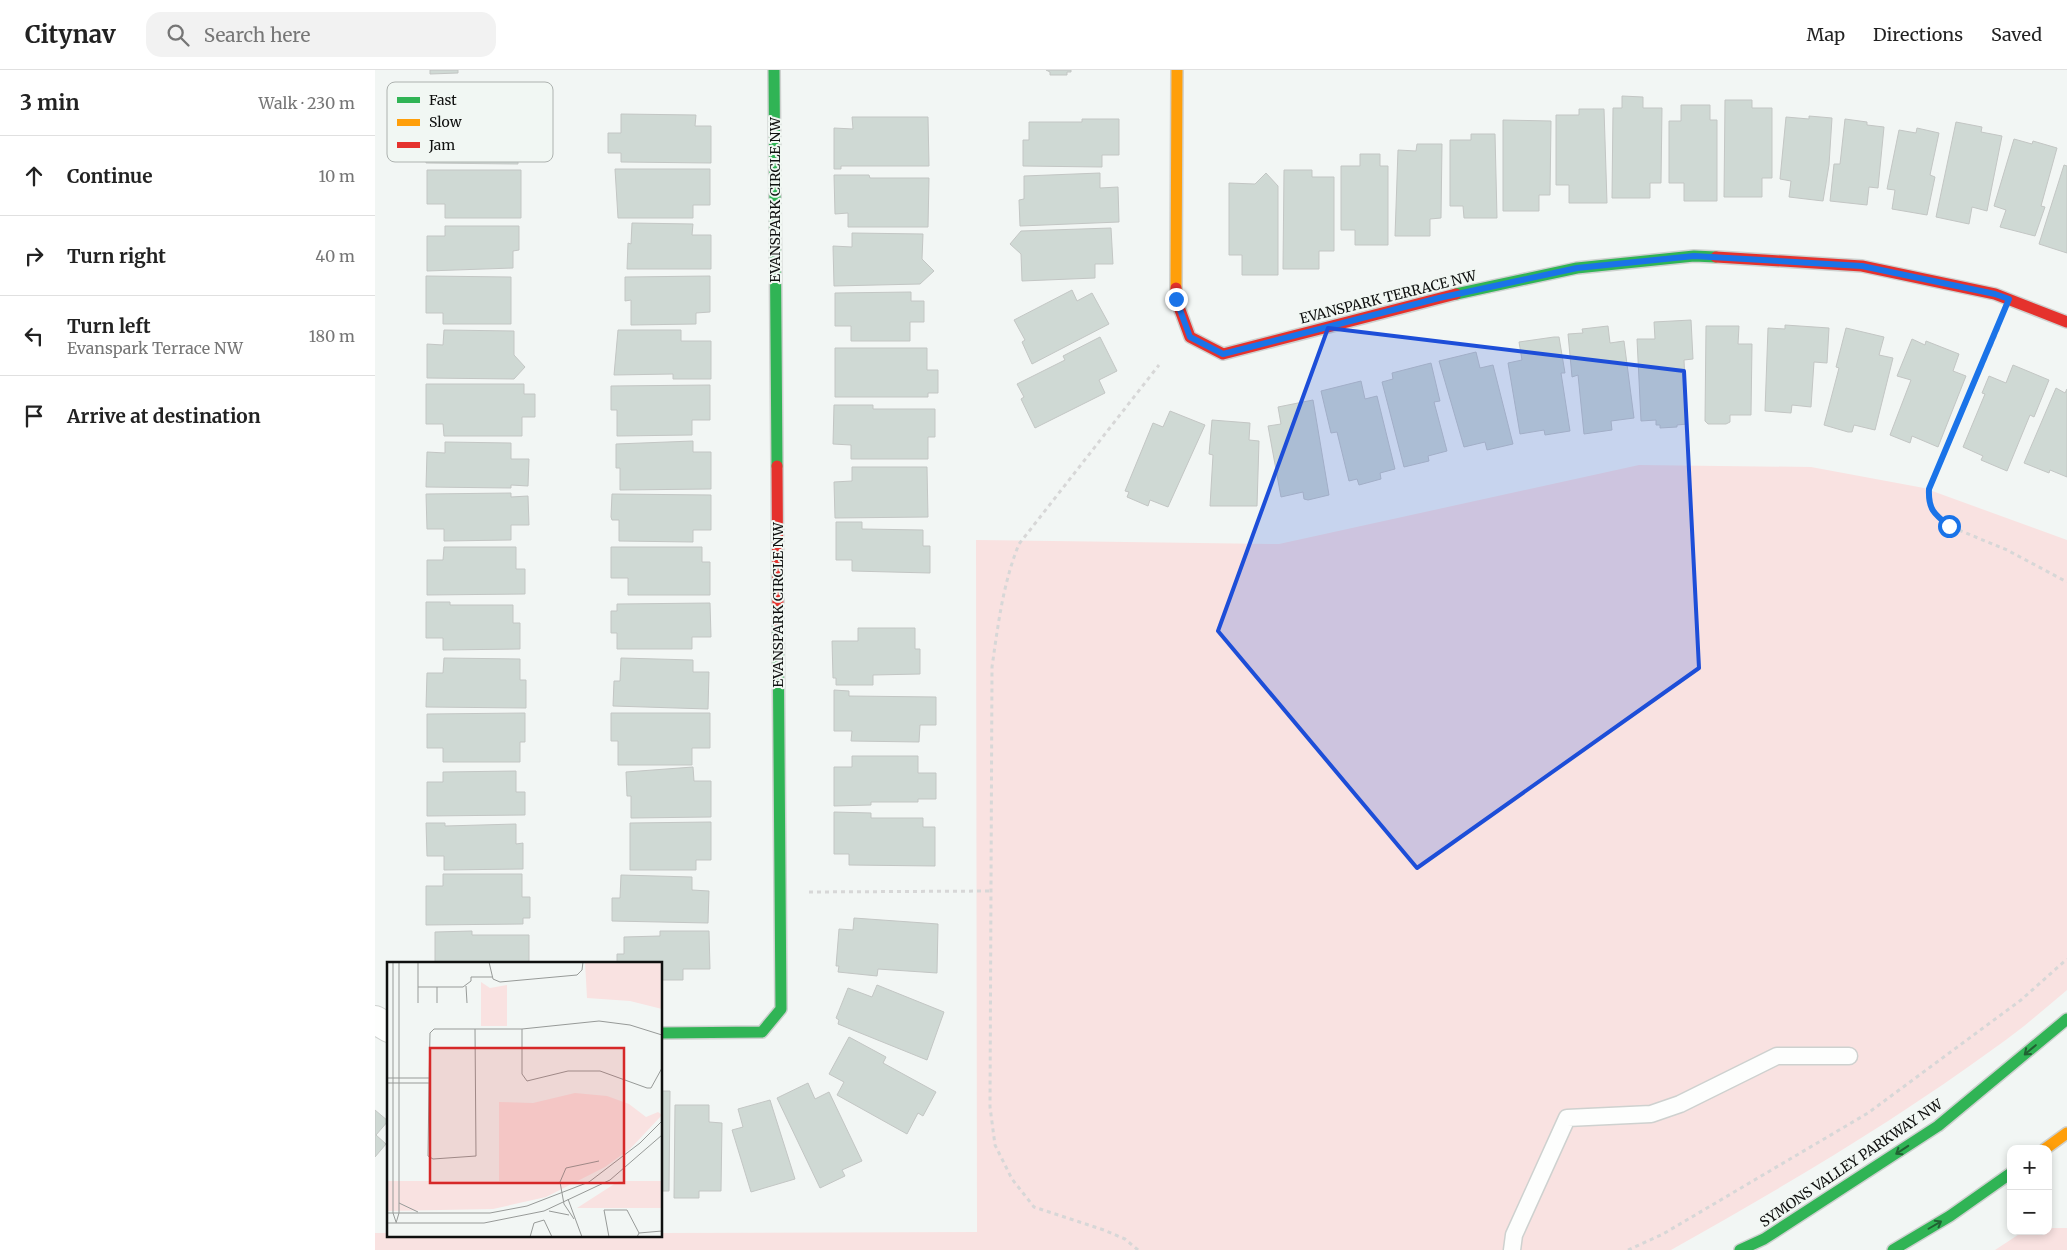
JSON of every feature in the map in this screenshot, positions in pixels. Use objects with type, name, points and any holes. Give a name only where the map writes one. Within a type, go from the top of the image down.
[{"type":"street","name":"EVANSPARK CIRCLE NW","points":[[663,1033],[762,1032],[781,1009],[775,70]]},
{"type":"street","name":"EVANSPARK TERRACE NW","points":[[1177,70],[1176,299],[1190,337],[1223,354],[1439,298],[1577,268],[1694,256],[1862,266],[2009,299],[2067,322]]},
{"type":"street","name":"SYMONS VALLEY PARKWAY NW","points":[[1740,1250],[1764,1239],[1938,1126],[2067,1019]]},
{"type":"street","points":[[375,1020],[387,1027]]},
{"type":"street","points":[[2050,1145],[2067,1133]]},
{"type":"street","points":[[1893,1250],[1951,1216],[2007,1176]]},
{"type":"lane","points":[[1512,1250],[1514,1236],[1567,1118],[1651,1114],[1680,1104],[1777,1056],[1849,1056]]},
{"type":"path","points":[[2009,299],[1929,489],[1928,503],[1935,515],[1949,526],[2007,550],[2067,582]]},
{"type":"path","points":[[1138,1250],[1125,1239],[1104,1230],[1034,1207],[1012,1179],[995,1145],[991,1107],[992,667],[1000,612],[1011,564],[1019,544],[1159,365]]},
{"type":"path","points":[[806,892],[992,891]]},
{"type":"path","points":[[1628,1250],[1663,1234],[1868,1113],[2021,1000],[2067,959]]},
{"type":"highlighted area","points":[[1328,328],[1684,371],[1699,668],[1417,868],[1218,631]]},
{"type":"shaded area","points":[[1639,465],[1811,467],[1924,488],[2067,540],[2067,990],[2014,1034],[1917,1102],[1836,1153],[1671,1250],[375,1250],[375,1233],[387,1233],[387,1238],[663,1238],[663,1233],[977,1232],[976,540],[1279,544]]},
{"type":"shaded area","points":[[2052,1228],[2067,1228],[2067,1250],[1995,1250],[2018,1235],[2052,1235]]},
{"type":"building","points":[[430,70],[458,70],[458,73],[430,74]]},
{"type":"building","points":[[1046,70],[1071,70],[1071,72],[1067,72],[1067,75],[1050,75],[1050,72]]},
{"type":"building","points":[[1622,96],[1643,97],[1643,108],[1662,108],[1661,183],[1650,183],[1650,198],[1612,198],[1613,108],[1622,108]]},
{"type":"building","points":[[1725,100],[1752,100],[1752,108],[1772,108],[1772,178],[1762,178],[1762,197],[1724,197]]},
{"type":"building","points":[[1681,105],[1710,105],[1710,120],[1717,120],[1717,201],[1684,201],[1684,183],[1669,183],[1669,121],[1681,121]]},
{"type":"building","points":[[1579,109],[1604,109],[1607,203],[1569,203],[1569,185],[1556,185],[1556,115],[1579,115]]},
{"type":"building","points":[[621,114],[696,115],[695,126],[711,126],[711,163],[621,162],[621,153],[608,153],[608,133],[621,133]]},
{"type":"building","points":[[1809,116],[1832,118],[1829,165],[1823,201],[1789,197],[1791,181],[1780,179],[1786,117],[1809,119]]},
{"type":"building","points":[[852,117],[928,117],[929,166],[841,166],[841,169],[834,169],[834,128],[853,129]]},
{"type":"building","points":[[1082,119],[1119,119],[1119,155],[1102,155],[1102,167],[1023,166],[1023,140],[1029,140],[1029,122],[1082,122]]},
{"type":"building","points":[[1845,119],[1884,127],[1878,188],[1869,187],[1867,205],[1830,201],[1834,164],[1840,164]]},
{"type":"building","points":[[1503,120],[1551,121],[1550,195],[1539,195],[1539,211],[1503,211]]},
{"type":"building","points":[[1956,122],[1982,127],[1981,132],[2002,136],[1987,211],[1972,207],[1969,224],[1936,217]]},
{"type":"building","points":[[1917,128],[1939,133],[1930,175],[1935,177],[1927,215],[1892,209],[1895,190],[1887,189],[1899,130],[1916,133]]},
{"type":"building","points":[[1471,134],[1495,134],[1497,218],[1464,218],[1463,206],[1450,206],[1450,140],[1471,140]]},
{"type":"building","points":[[2014,139],[2032,144],[2033,141],[2057,148],[2041,206],[2045,207],[2035,236],[2000,227],[2006,210],[1994,206]]},
{"type":"building","points":[[1417,144],[1442,144],[1441,218],[1430,219],[1430,236],[1395,236],[1398,150],[1416,151]]},
{"type":"building","points":[[1360,154],[1380,154],[1380,166],[1388,166],[1388,245],[1355,245],[1355,230],[1341,230],[1341,166],[1360,166]]},
{"type":"building","points":[[518,162],[518,164],[426,163]]},
{"type":"building","points":[[2064,165],[2067,166],[2067,253],[2039,244]]},
{"type":"building","points":[[615,169],[710,169],[710,205],[693,205],[693,218],[618,218]]},
{"type":"building","points":[[427,170],[521,170],[521,218],[445,218],[445,204],[427,204]]},
{"type":"building","points":[[1284,170],[1312,170],[1312,177],[1334,177],[1334,251],[1319,251],[1319,269],[1283,269]]},
{"type":"building","points":[[1100,173],[1100,188],[1118,187],[1119,222],[1020,226],[1019,200],[1024,199],[1024,176]]},
{"type":"building","points":[[1266,173],[1278,186],[1278,275],[1242,275],[1242,255],[1229,255],[1229,183],[1255,184]]},
{"type":"building","points":[[834,175],[869,175],[870,178],[929,178],[928,227],[848,227],[848,213],[835,214]]},
{"type":"building","points":[[632,223],[693,224],[692,235],[711,235],[711,269],[627,269],[628,243],[631,244]]},
{"type":"building","points":[[445,226],[519,226],[519,250],[513,251],[513,268],[427,271],[427,236],[445,236]]},
{"type":"building","points":[[1111,228],[1113,264],[1095,264],[1095,278],[1022,281],[1021,254],[1010,244],[1021,231]]},
{"type":"building","points":[[852,233],[923,234],[922,259],[934,271],[920,284],[834,286],[833,246],[852,247]]},
{"type":"building","points":[[426,276],[511,277],[511,324],[443,324],[443,313],[426,313]]},
{"type":"building","points":[[710,276],[710,312],[696,313],[696,324],[631,325],[631,300],[625,301],[625,277]]},
{"type":"building","points":[[1072,290],[1077,301],[1092,293],[1109,324],[1032,364],[1022,342],[1025,340],[1014,320]]},
{"type":"building","points":[[911,292],[911,301],[924,301],[924,322],[910,322],[910,341],[851,341],[851,326],[835,326],[835,293]]},
{"type":"building","points":[[1691,320],[1693,359],[1684,360],[1687,424],[1677,425],[1677,427],[1660,428],[1660,425],[1656,425],[1656,420],[1641,421],[1637,339],[1655,339],[1654,322]]},
{"type":"building","points":[[1785,325],[1829,328],[1827,363],[1814,362],[1811,407],[1792,405],[1791,413],[1765,411],[1768,328],[1785,329]]},
{"type":"building","points":[[1608,326],[1610,343],[1624,341],[1634,418],[1611,421],[1612,430],[1584,434],[1578,375],[1572,377],[1568,334],[1583,333],[1582,329]]},
{"type":"building","points":[[1706,326],[1739,326],[1738,344],[1752,344],[1751,415],[1730,415],[1730,422],[1726,424],[1708,424],[1705,421]]},
{"type":"building","points":[[1846,328],[1884,337],[1879,355],[1893,358],[1875,430],[1854,425],[1852,432],[1848,432],[1824,425],[1839,368],[1836,367]]},
{"type":"building","points":[[444,330],[514,331],[514,355],[525,367],[514,379],[427,378],[427,344],[443,345]]},
{"type":"building","points":[[618,330],[681,330],[681,341],[711,341],[711,379],[673,379],[673,374],[614,375]]},
{"type":"building","points":[[1100,337],[1117,371],[1099,380],[1105,393],[1035,428],[1021,399],[1024,397],[1017,384],[1065,360],[1063,356]]},
{"type":"building","points":[[1559,337],[1565,373],[1561,373],[1570,431],[1545,435],[1544,430],[1520,434],[1508,363],[1522,360],[1519,342]]},
{"type":"building","points":[[1912,339],[1925,345],[1926,341],[1959,354],[1953,371],[1966,376],[1938,447],[1912,436],[1910,443],[1890,435],[1911,380],[1897,376]]},
{"type":"building","points":[[835,348],[927,348],[927,370],[938,370],[938,393],[928,393],[928,397],[835,397]]},
{"type":"building","points":[[1476,352],[1480,368],[1493,365],[1513,444],[1487,450],[1485,442],[1464,447],[1439,361]]},
{"type":"building","points":[[1431,363],[1440,401],[1434,402],[1447,451],[1428,456],[1429,461],[1404,467],[1382,382],[1393,379],[1392,373]]},
{"type":"building","points":[[2013,365],[2049,380],[2034,417],[2030,415],[2007,471],[1981,460],[1983,456],[1963,447],[1985,394],[1982,393],[1989,376],[2006,383]]},
{"type":"building","points":[[1361,381],[1365,399],[1377,396],[1395,469],[1380,473],[1381,479],[1359,485],[1357,479],[1349,481],[1337,432],[1331,433],[1321,391]]},
{"type":"building","points":[[426,384],[524,384],[524,394],[535,394],[535,417],[522,417],[522,436],[444,436],[443,424],[426,424]]},
{"type":"building","points":[[710,385],[710,420],[692,420],[692,435],[617,436],[617,410],[611,410],[611,386]]},
{"type":"building","points":[[2056,388],[2065,393],[2067,389],[2067,477],[2050,470],[2049,473],[2024,463]]},
{"type":"building","points":[[1313,400],[1329,495],[1308,500],[1304,499],[1303,492],[1281,497],[1268,426],[1281,424],[1278,407]]},
{"type":"building","points":[[834,405],[873,405],[873,409],[935,409],[935,437],[928,437],[928,459],[851,459],[851,445],[833,444]]},
{"type":"building","points":[[1170,411],[1205,425],[1168,507],[1150,500],[1148,506],[1127,497],[1129,492],[1125,491],[1153,423],[1163,427]]},
{"type":"building","points":[[1212,420],[1250,423],[1249,440],[1259,441],[1257,506],[1210,506],[1213,455],[1209,454]]},
{"type":"building","points":[[693,441],[693,452],[711,452],[711,489],[620,490],[620,468],[616,468],[616,444]]},
{"type":"building","points":[[445,442],[511,443],[511,459],[529,459],[528,486],[511,485],[511,488],[426,487],[427,452],[445,453]]},
{"type":"building","points":[[852,467],[927,467],[928,517],[835,518],[834,482],[852,481]]},
{"type":"building","points":[[511,493],[511,497],[528,496],[529,525],[511,525],[511,540],[444,541],[444,529],[427,529],[426,494]]},
{"type":"building","points":[[612,494],[711,495],[711,530],[693,530],[693,542],[619,541],[619,520],[612,520],[611,517]]},
{"type":"building","points":[[836,522],[862,522],[862,529],[923,530],[923,546],[930,546],[930,573],[852,571],[852,560],[836,560]]},
{"type":"building","points":[[444,547],[516,547],[516,569],[525,569],[525,594],[427,595],[427,560],[443,560]]},
{"type":"building","points":[[611,547],[702,547],[702,562],[710,562],[710,595],[628,595],[628,578],[611,578]]},
{"type":"building","points":[[426,602],[450,602],[450,605],[513,605],[513,623],[520,623],[520,649],[443,650],[443,638],[426,638]]},
{"type":"building","points":[[710,603],[711,637],[692,637],[692,649],[617,649],[617,633],[611,633],[611,611],[617,611],[617,604]]},
{"type":"building","points":[[858,628],[915,628],[915,649],[920,649],[920,674],[873,675],[873,685],[836,685],[836,678],[833,678],[832,641],[858,641]]},
{"type":"building","points":[[444,658],[520,659],[520,680],[526,680],[526,708],[426,707],[427,673],[443,673]]},
{"type":"building","points":[[621,658],[693,660],[693,672],[709,672],[708,709],[613,706],[614,681],[620,681]]},
{"type":"building","points":[[834,690],[849,691],[849,696],[936,697],[936,725],[920,725],[919,742],[851,741],[852,731],[834,731]]},
{"type":"building","points":[[525,713],[525,742],[520,742],[520,762],[443,762],[443,748],[427,748],[427,714]]},
{"type":"building","points":[[611,713],[710,713],[710,748],[692,748],[692,765],[618,765],[618,741],[611,741]]},
{"type":"building","points":[[852,756],[918,756],[918,773],[936,773],[936,799],[918,799],[918,802],[871,802],[871,805],[834,806],[834,767],[852,767]]},
{"type":"building","points":[[693,767],[694,781],[711,781],[711,817],[631,818],[631,796],[627,796],[626,772]]},
{"type":"building","points":[[516,771],[516,792],[525,792],[525,815],[427,816],[427,782],[443,782],[443,772]]},
{"type":"building","points":[[834,812],[871,813],[871,818],[923,818],[923,827],[935,827],[935,866],[849,865],[849,854],[834,854]]},
{"type":"building","points":[[711,822],[711,860],[696,860],[696,870],[630,870],[630,823]]},
{"type":"building","points":[[426,823],[445,823],[445,826],[516,824],[516,844],[523,843],[523,869],[444,870],[444,856],[427,856]]},
{"type":"building","points":[[443,874],[522,874],[522,897],[530,897],[530,918],[523,918],[523,924],[426,925],[426,886],[443,886]]},
{"type":"building","points":[[621,875],[692,877],[692,890],[709,891],[708,923],[612,921],[612,898],[620,898]]},
{"type":"building","points":[[854,918],[938,924],[937,973],[878,969],[877,976],[838,972],[839,966],[836,966],[839,929],[853,930]]},
{"type":"building","points":[[472,931],[472,935],[529,935],[529,962],[435,962],[435,932]]},
{"type":"building","points":[[660,931],[709,931],[710,969],[683,969],[683,980],[663,980],[663,962],[617,962],[617,954],[624,954],[624,937],[660,936]]},
{"type":"building","points":[[877,985],[944,1012],[927,1060],[838,1024],[839,1020],[836,1018],[848,988],[872,997]]},
{"type":"building","points":[[849,1037],[886,1057],[883,1063],[936,1092],[923,1116],[918,1113],[907,1134],[837,1095],[844,1082],[829,1074]]},
{"type":"building","points":[[808,1083],[815,1099],[829,1092],[862,1161],[842,1170],[845,1176],[820,1188],[777,1098]]},
{"type":"building","points":[[663,1091],[670,1091],[669,1191],[663,1191]]},
{"type":"building","points":[[770,1100],[795,1179],[751,1192],[732,1130],[743,1127],[738,1109]]},
{"type":"building","points":[[675,1105],[709,1105],[709,1122],[722,1123],[721,1191],[699,1191],[699,1198],[674,1198]]},
{"type":"building","points":[[375,1110],[387,1122],[376,1135],[386,1144],[375,1157]]},
{"type":"traffic: fast","points":[[774,70],[777,466]]},
{"type":"traffic: fast","points":[[1456,294],[1577,268],[1694,256],[1716,257]]},
{"type":"traffic: fast","points":[[663,1033],[762,1032],[781,1009],[778,622]]},
{"type":"traffic: fast","points":[[1740,1250],[1764,1239],[1938,1126],[2067,1019]]},
{"type":"traffic: fast","points":[[1893,1250],[1950,1216],[2007,1176]]},
{"type":"traffic: slow","points":[[1176,288],[1177,70]]},
{"type":"traffic: slow","points":[[2050,1145],[2067,1133]]},
{"type":"traffic: jam","points":[[1716,257],[1862,266],[1995,294],[2067,322]]},
{"type":"traffic: jam","points":[[1176,288],[1176,299],[1190,337],[1223,354],[1456,294]]},
{"type":"traffic: jam","points":[[777,466],[778,622]]},
{"type":"route","points":[[1176,299],[1190,337],[1223,354],[1439,298],[1577,268],[1694,256],[1862,266],[1995,294],[2009,299],[2000,325],[1929,489],[1928,503],[1935,515],[1949,526]]}]
